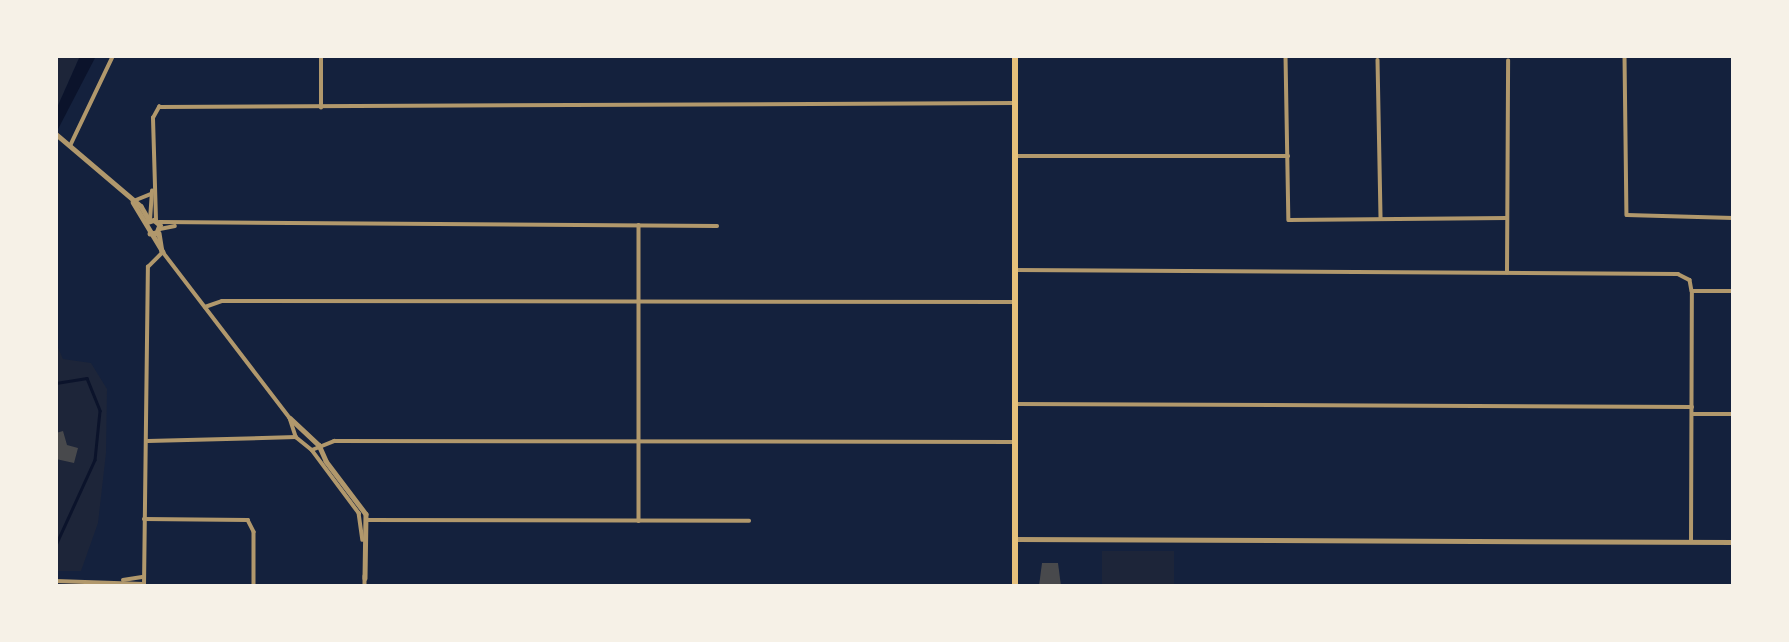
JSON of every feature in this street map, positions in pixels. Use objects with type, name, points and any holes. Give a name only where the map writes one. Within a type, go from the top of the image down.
[{"type":"highway","points":[[1015,56],[1015,586]]},
{"type":"street","points":[[70,146],[113,56]]},
{"type":"street","points":[[321,56],[321,108]]},
{"type":"street","points":[[1286,56],[1289,220],[1507,218]]},
{"type":"street","points":[[1625,56],[1627,215],[1733,218]]},
{"type":"street","points":[[1378,60],[1381,219]]},
{"type":"street","points":[[1507,273],[1508,61]]},
{"type":"street","points":[[365,586],[365,520],[326,461],[319,445],[290,418],[150,234],[155,109],[1015,103]]},
{"type":"street","points":[[56,134],[145,210],[160,230],[163,252]]},
{"type":"street","points":[[1016,156],[1288,156]]},
{"type":"street","points":[[130,199],[152,192]]},
{"type":"street","points":[[152,221],[180,225],[718,226]]},
{"type":"street","points":[[150,234],[180,225]]},
{"type":"street","points":[[639,225],[639,521]]},
{"type":"street","points":[[56,581],[117,581],[143,585],[148,441],[148,267],[163,252]]},
{"type":"street","points":[[1016,270],[1678,274],[1690,280],[1692,291],[1691,542]]},
{"type":"street","points":[[1692,291],[1733,291]]},
{"type":"street","points":[[205,307],[222,301],[1016,302]]},
{"type":"street","points":[[1016,404],[1692,407]]},
{"type":"street","points":[[1692,414],[1733,414]]},
{"type":"street","points":[[290,418],[296,437],[312,450],[365,520]]},
{"type":"street","points":[[148,441],[282,441],[296,437]]},
{"type":"street","points":[[312,450],[334,441],[1016,442]]},
{"type":"street","points":[[144,519],[250,522],[254,586]]},
{"type":"street","points":[[365,520],[749,521]]},
{"type":"street","points":[[1016,539],[1733,542]]},
{"type":"street","points":[[117,581],[142,576]]},
{"type":"shaded area","points":[[56,56],[80,56],[56,110]]},
{"type":"shaded area","points":[[80,56],[96,56],[56,133],[56,110]]},
{"type":"shaded area","points":[[56,343],[63,359],[91,363],[107,389],[106,453],[98,523],[81,571],[56,571]]},
{"type":"shaded area","points":[[1102,551],[1174,551],[1174,586],[1102,586]]},
{"type":"building","points":[[63,431],[67,445],[78,448],[74,463],[56,459],[56,433]]},
{"type":"building","points":[[1042,563],[1058,563],[1061,586],[1039,586]]},
{"type":"waterway","points":[[56,383],[87,378],[100,411],[95,460],[56,545]]}]
